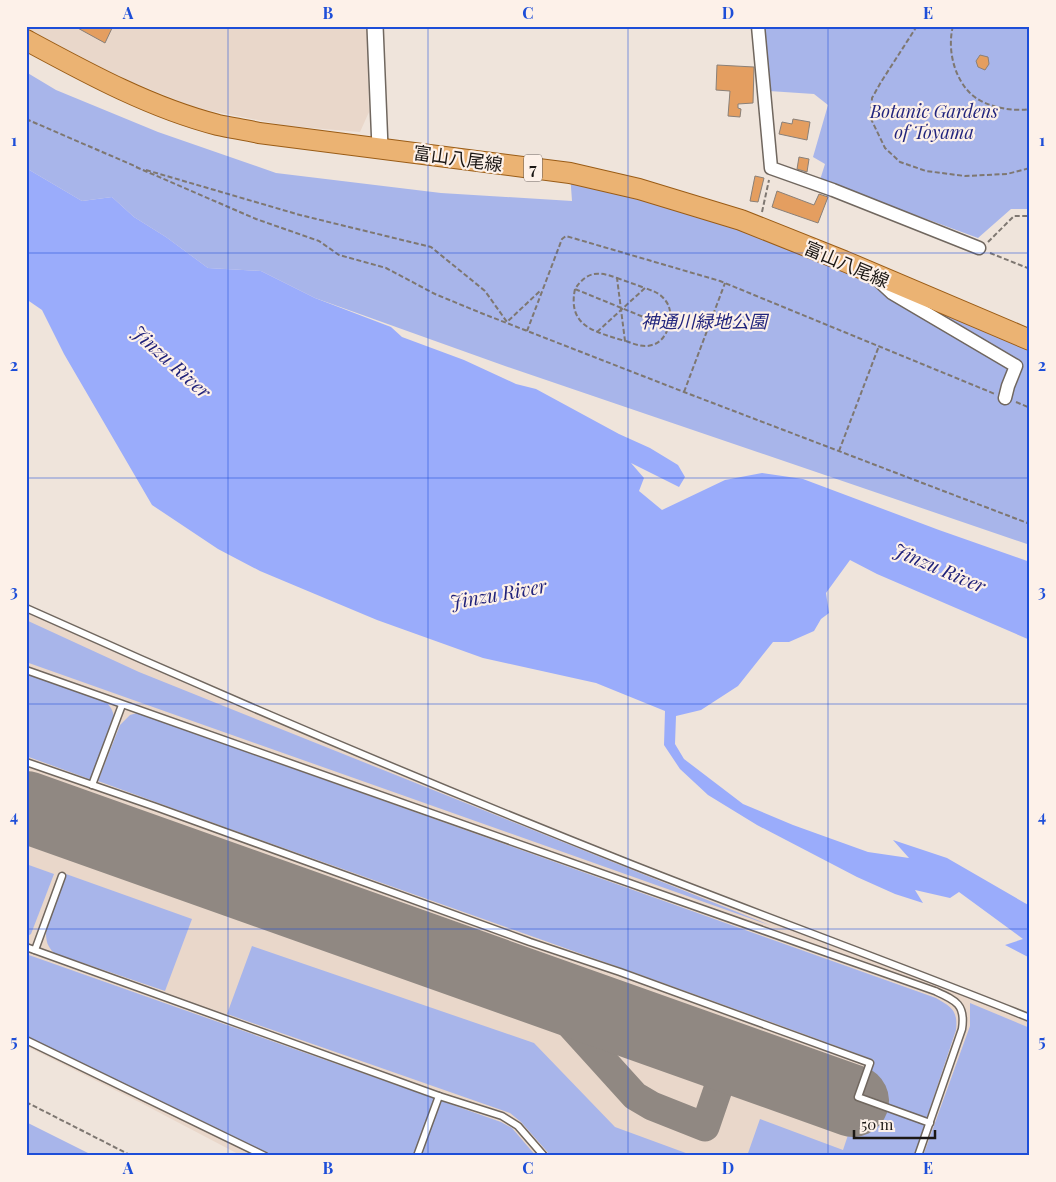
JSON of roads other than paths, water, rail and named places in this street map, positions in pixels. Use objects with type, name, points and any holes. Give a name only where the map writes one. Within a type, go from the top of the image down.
[{"type":"main road","name":"富山八尾線","points":[[26,40],[113,86],[186,115],[218,125],[259,133],[570,173],[639,189],[741,220],[1030,340]]},
{"type":"street","points":[[375,26],[380,148]]},
{"type":"street","points":[[758,26],[771,168],[833,190],[979,248]]},
{"type":"street","points":[[872,274],[892,293],[1016,366],[1008,386],[1006,398]]},
{"type":"lane","points":[[26,608],[401,771],[634,866],[1030,1018]]},
{"type":"lane","points":[[26,670],[935,990],[960,1006],[962,1029],[918,1156]]},
{"type":"lane","points":[[92,786],[122,705]]},
{"type":"lane","points":[[26,762],[530,942],[620,972],[870,1063],[858,1097],[930,1123]]},
{"type":"lane","points":[[35,950],[62,876]]},
{"type":"lane","points":[[26,948],[439,1096],[502,1116],[518,1126],[544,1156]]},
{"type":"lane","points":[[26,1040],[265,1156]]},
{"type":"lane","points":[[417,1156],[439,1096]]},
{"type":"water","name":"Jinzu River","points":[[26,168],[82,201],[112,197],[134,217],[166,237],[208,268],[261,271],[315,298],[391,327],[402,337],[464,360],[516,384],[536,389],[619,434],[650,448],[678,465],[685,477],[679,487],[631,463],[644,478],[639,491],[662,510],[725,480],[762,473],[803,479],[1030,562],[1030,640],[877,574],[850,560],[826,593],[829,613],[821,619],[814,631],[789,642],[773,642],[738,686],[701,710],[676,716],[675,744],[684,759],[743,804],[793,825],[868,852],[909,858],[893,840],[947,858],[1030,906],[1030,958],[1005,945],[1023,939],[959,892],[950,898],[915,890],[923,903],[895,894],[857,877],[757,825],[708,795],[680,769],[664,745],[665,711],[596,683],[483,658],[377,620],[260,571],[218,549],[152,505],[64,354],[42,310],[26,299]]},
{"type":"park label","name":"Botanic Gardens of Toyama","points":[[934,121]]},
{"type":"park label","name":"神通川緑地公園","points":[[704,321]]}]
